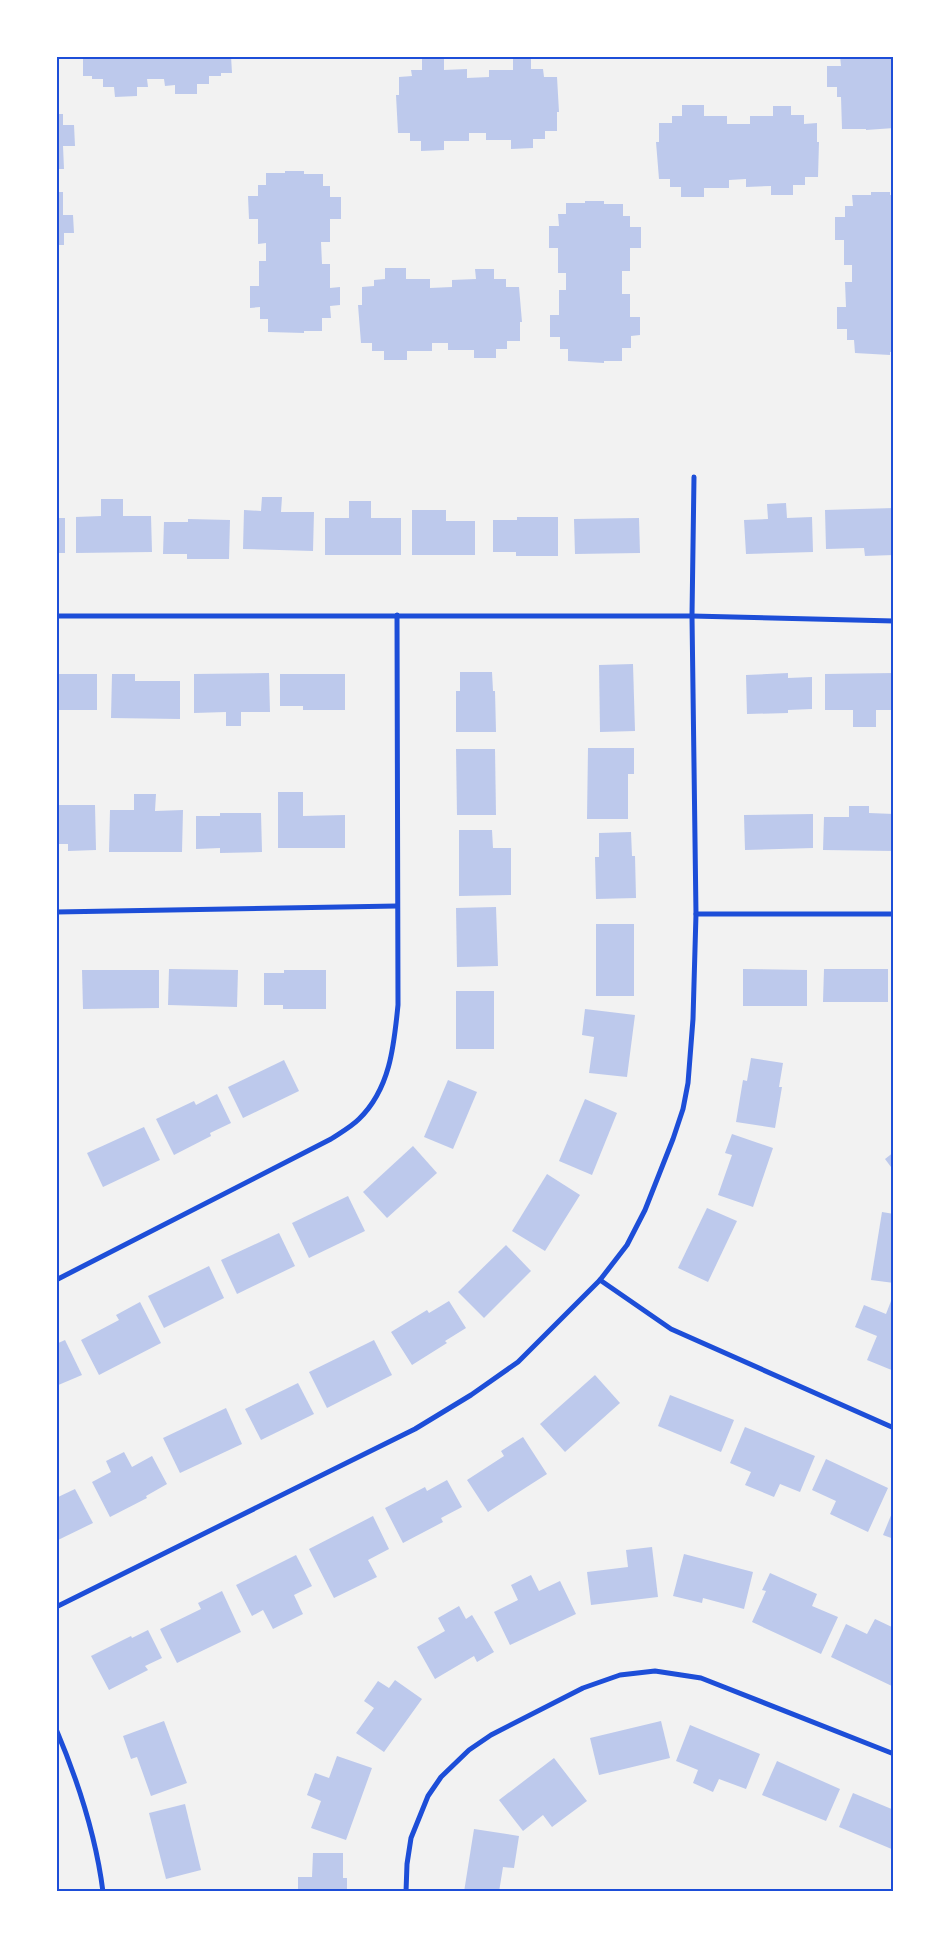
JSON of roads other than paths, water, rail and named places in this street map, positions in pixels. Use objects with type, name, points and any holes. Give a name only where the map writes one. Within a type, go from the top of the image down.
[{"type":"street","points":[[56,1607],[415,1429],[471,1395],[518,1362],[600,1280],[627,1245],[645,1210],[673,1140],[683,1109],[688,1083],[693,1019],[696,914],[692,616],[694,477]]},
{"type":"street","points":[[56,616],[692,616],[894,621]]},
{"type":"street","points":[[56,1280],[330,1140],[358,1120],[376,1100],[387,1074],[395,1038],[398,1005],[397,616]]},
{"type":"street","points":[[56,912],[397,906]]},
{"type":"street","points":[[696,914],[894,914]]},
{"type":"street","points":[[600,1280],[671,1329],[894,1428]]},
{"type":"street","points":[[406,1892],[407,1864],[411,1838],[428,1796],[441,1777],[469,1750],[491,1735],[583,1688],[620,1675],[655,1671],[679,1673],[701,1678],[894,1754]]},
{"type":"street","points":[[56,1729],[70,1763],[91,1829],[103,1892]]}]
